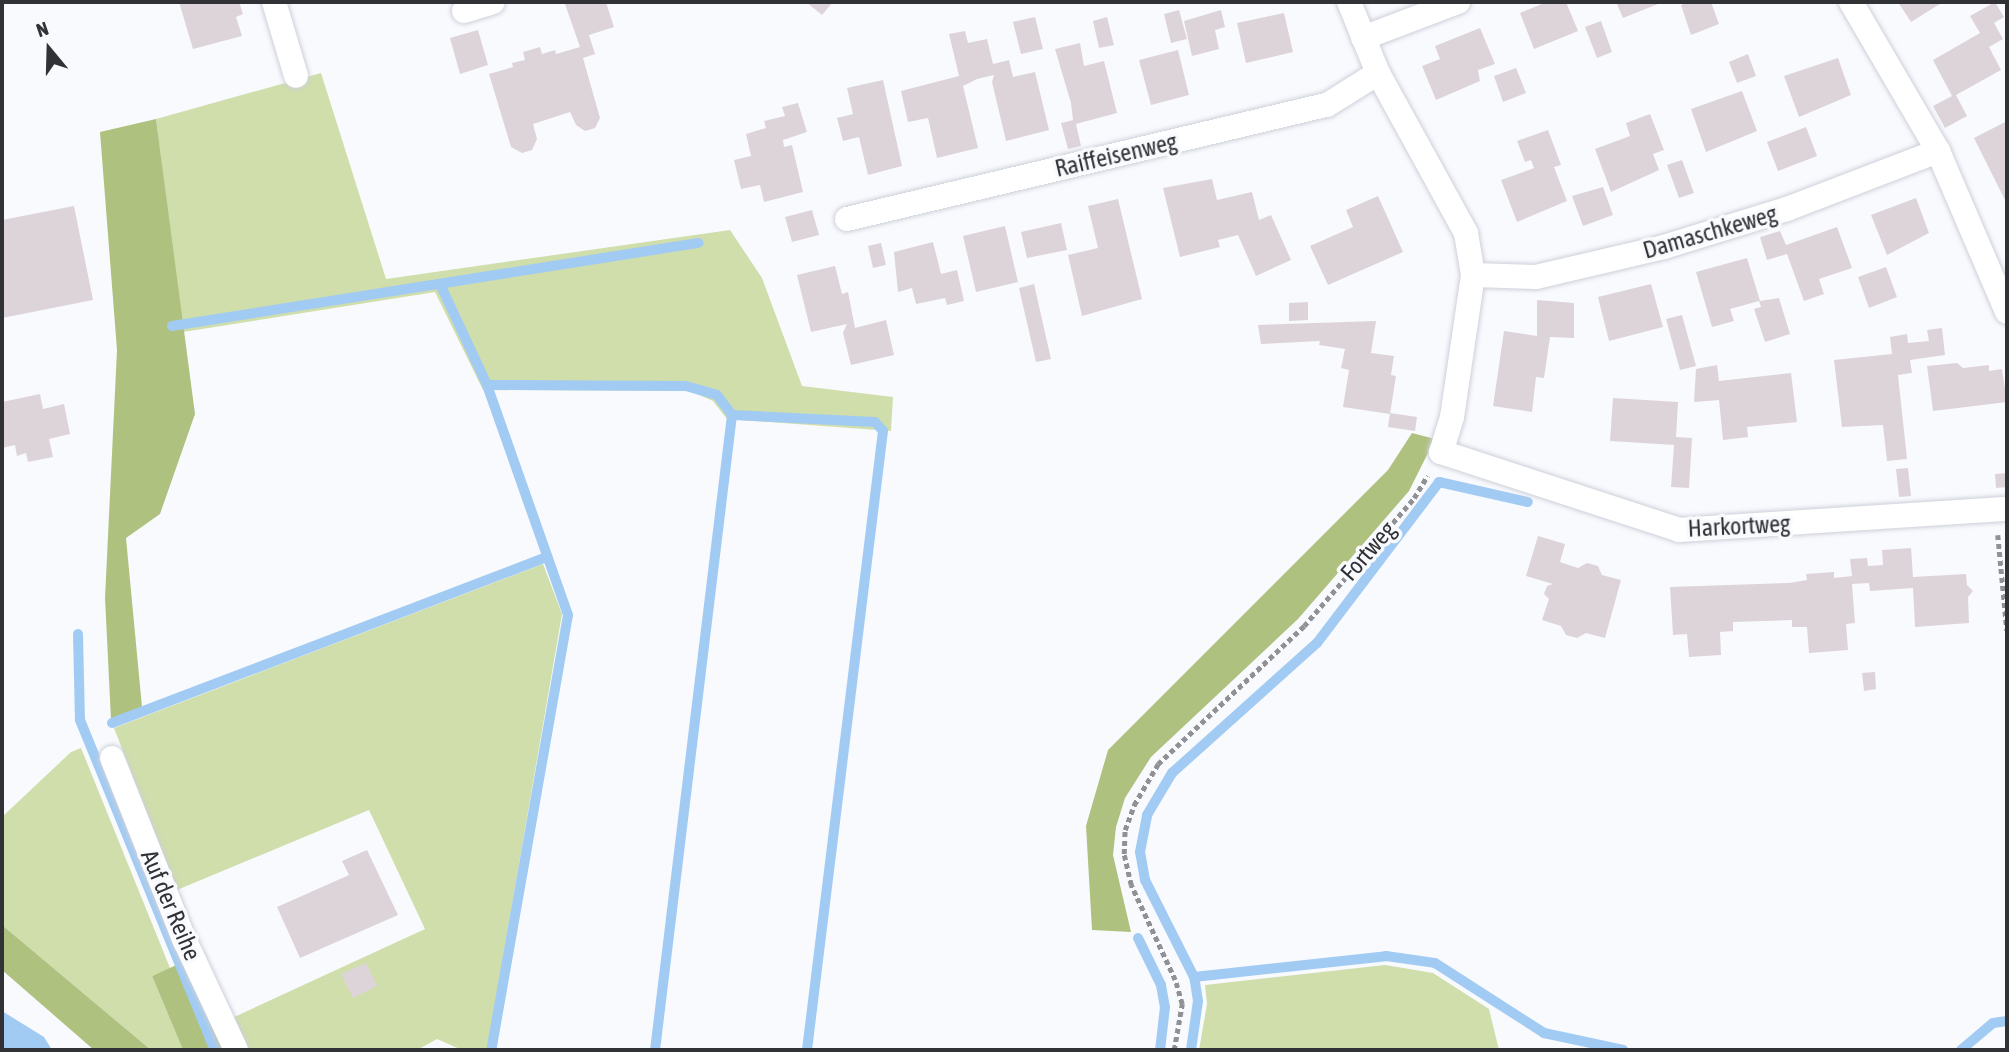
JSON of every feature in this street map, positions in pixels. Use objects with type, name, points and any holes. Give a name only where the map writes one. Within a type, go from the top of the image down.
[{"type":"street","points":[[274,2],[296,76]]},
{"type":"street","points":[[464,11],[493,2]]},
{"type":"street","points":[[1349,2],[1378,74],[1466,233],[1473,275],[1452,417],[1441,452]]},
{"type":"street","points":[[1363,38],[1458,2]]},
{"type":"street","points":[[1851,2],[1938,151],[2007,312]]},
{"type":"street","name":"Raiffeisenweg","points":[[847,219],[1327,105],[1378,74]]},
{"type":"street","name":"Damaschkeweg","points":[[1473,275],[1536,277],[1664,247],[1787,209],[1938,151]]},
{"type":"street","name":"Harkortweg","points":[[1441,452],[1679,530],[2001,510]]},
{"type":"street","name":"Auf der Reihe","points":[[111,758],[185,941],[236,1050]]},
{"type":"path","name":"Fortweg","points":[[1174,1050],[1182,1004],[1175,980],[1131,885],[1124,854],[1125,830],[1134,805],[1158,764],[1304,626],[1414,498],[1441,452]]},
{"type":"path","points":[[2001,510],[2007,631]]},
{"type":"green space","points":[[321,73],[386,279],[730,230],[762,278],[802,386],[893,397],[891,431],[727,419],[713,401],[690,391],[483,390],[435,292],[183,332],[156,119]]},
{"type":"green space","points":[[156,119],[195,414],[160,514],[126,538],[142,707],[111,720],[105,598],[117,350],[100,132]]},
{"type":"green space","points":[[1412,433],[1435,439],[1409,491],[1298,619],[1151,757],[1125,798],[1116,827],[1113,855],[1131,932],[1092,930],[1086,826],[1108,750],[1388,470]]},
{"type":"green space","points":[[543,564],[562,614],[487,1050],[462,1050],[437,1039],[417,1050],[249,1050],[232,1018],[425,929],[369,810],[177,890],[114,728]]},
{"type":"green space","points":[[81,748],[170,968],[152,976],[183,1050],[151,1050],[2,925],[2,817],[71,752]]},
{"type":"green space","points":[[2,925],[151,1050],[94,1050],[2,970]]},
{"type":"green space","points":[[183,962],[224,1050],[183,1050],[152,976]]},
{"type":"green space","points":[[1385,965],[1433,973],[1489,1009],[1499,1050],[1199,1050],[1207,1004],[1205,985]]},
{"type":"water","points":[[2,1011],[44,1037],[52,1050],[2,1050]]},
{"type":"building","points":[[179,2],[239,2],[243,14],[236,17],[242,36],[193,49]]},
{"type":"building","points":[[606,2],[614,27],[589,35],[595,54],[583,58],[600,118],[595,128],[585,131],[576,125],[570,112],[533,124],[537,139],[532,150],[522,153],[511,147],[489,74],[513,67],[512,63],[525,60],[523,52],[540,47],[542,54],[555,50],[556,54],[580,47],[565,4]]},
{"type":"building","points":[[806,2],[833,2],[822,15]]},
{"type":"building","points":[[1547,2],[1566,2],[1578,31],[1534,49],[1520,13]]},
{"type":"building","points":[[1616,2],[1663,2],[1623,18]]},
{"type":"building","points":[[1711,2],[1719,24],[1691,35],[1681,5]]},
{"type":"building","points":[[1898,2],[1943,2],[1911,22]]},
{"type":"building","points":[[1995,2],[2004,17],[1994,23],[2003,39],[1989,47],[2001,70],[1956,95],[1967,116],[1945,128],[1933,106],[1952,96],[1933,60],[1980,33],[1970,16]]},
{"type":"building","points":[[1179,10],[1187,39],[1171,43],[1164,14]]},
{"type":"building","points":[[1221,10],[1225,27],[1215,30],[1219,49],[1192,56],[1184,21]]},
{"type":"building","points":[[1284,13],[1293,52],[1246,63],[1237,23]]},
{"type":"building","points":[[1035,17],[1043,49],[1021,54],[1013,22]]},
{"type":"building","points":[[1107,17],[1114,45],[1099,48],[1093,21]]},
{"type":"building","points":[[1601,21],[1612,52],[1597,58],[1585,27]]},
{"type":"building","points":[[1480,28],[1495,64],[1478,70],[1480,81],[1436,100],[1422,66],[1440,59],[1435,46]]},
{"type":"building","points":[[478,30],[488,65],[460,74],[450,38]]},
{"type":"building","points":[[965,31],[968,43],[987,39],[993,64],[1009,60],[1013,77],[1035,72],[1049,130],[1006,141],[992,82],[994,75],[977,79],[963,86],[978,148],[937,158],[928,118],[908,122],[901,91],[959,76],[949,34]]},
{"type":"building","points":[[1080,43],[1084,66],[1104,61],[1117,113],[1076,124],[1081,146],[1068,149],[1061,123],[1073,120],[1071,103],[1055,49]]},
{"type":"building","points":[[1178,50],[1189,95],[1151,105],[1139,60]]},
{"type":"building","points":[[1748,54],[1756,76],[1737,83],[1729,62]]},
{"type":"building","points":[[1838,58],[1851,95],[1799,117],[1784,76]]},
{"type":"building","points":[[1516,68],[1526,93],[1503,102],[1494,76]]},
{"type":"building","points":[[883,80],[902,166],[868,175],[859,137],[843,141],[837,118],[853,114],[847,88]]},
{"type":"building","points":[[1742,91],[1757,131],[1706,152],[1691,109]]},
{"type":"building","points":[[798,103],[807,132],[783,140],[784,147],[792,145],[803,192],[764,202],[760,185],[741,189],[734,160],[751,156],[746,134],[766,128],[764,121],[785,116],[782,107]]},
{"type":"building","points":[[1650,114],[1664,150],[1653,154],[1659,170],[1611,192],[1595,149],[1630,136],[1626,123]]},
{"type":"building","points":[[2007,121],[2007,204],[1974,138]]},
{"type":"building","points":[[1806,127],[1817,156],[1778,171],[1767,142]]},
{"type":"building","points":[[1548,130],[1561,165],[1554,167],[1567,201],[1517,222],[1501,180],[1534,168],[1531,160],[1525,162],[1517,141]]},
{"type":"building","points":[[1682,160],[1694,193],[1679,198],[1667,165]]},
{"type":"building","points":[[1212,179],[1217,200],[1252,192],[1259,220],[1271,215],[1291,260],[1256,276],[1238,235],[1218,240],[1220,247],[1180,257],[1163,188]]},
{"type":"building","points":[[1603,187],[1613,215],[1583,226],[1572,196]]},
{"type":"building","points":[[1378,196],[1403,252],[1328,285],[1310,246],[1353,227],[1346,210]]},
{"type":"building","points":[[1916,198],[1929,233],[1887,255],[1871,215]]},
{"type":"building","points":[[1118,199],[1142,299],[1082,316],[1068,255],[1098,248],[1088,206]]},
{"type":"building","points":[[74,206],[93,300],[2,318],[2,220]]},
{"type":"building","points":[[812,210],[819,235],[792,242],[785,217]]},
{"type":"building","points":[[1061,223],[1067,250],[1027,258],[1021,232]]},
{"type":"building","points":[[1005,226],[1018,282],[976,292],[963,236]]},
{"type":"building","points":[[1837,227],[1852,268],[1819,279],[1824,294],[1804,301],[1787,254],[1767,260],[1760,237],[1780,231],[1786,245]]},
{"type":"building","points":[[933,242],[941,274],[957,270],[964,301],[947,305],[945,298],[916,304],[912,288],[898,292],[894,252]]},
{"type":"building","points":[[881,243],[886,265],[873,268],[868,246]]},
{"type":"building","points":[[1747,258],[1760,301],[1779,298],[1790,334],[1765,342],[1754,309],[1761,307],[1759,301],[1730,309],[1734,321],[1712,327],[1696,272]]},
{"type":"building","points":[[835,266],[842,294],[848,292],[855,328],[886,320],[894,355],[851,365],[843,333],[847,324],[811,332],[797,275]]},
{"type":"building","points":[[1886,267],[1897,297],[1869,308],[1858,277]]},
{"type":"building","points":[[1034,284],[1051,359],[1036,362],[1019,288]]},
{"type":"building","points":[[1651,284],[1663,327],[1609,341],[1598,297]]},
{"type":"building","points":[[1537,300],[1574,303],[1574,338],[1550,337],[1544,378],[1536,377],[1532,412],[1493,406],[1504,331],[1537,336]]},
{"type":"building","points":[[1308,302],[1308,320],[1289,321],[1289,303]]},
{"type":"building","points":[[1682,315],[1696,366],[1680,370],[1666,319]]},
{"type":"building","points":[[1376,321],[1371,353],[1394,356],[1391,375],[1396,376],[1390,414],[1343,407],[1349,370],[1341,368],[1345,349],[1319,345],[1320,341],[1261,344],[1258,325]]},
{"type":"building","points":[[1942,328],[1945,355],[1910,360],[1912,373],[1898,375],[1907,459],[1887,461],[1883,425],[1842,427],[1834,360],[1892,354],[1890,337],[1907,334],[1908,343],[1929,341],[1927,330]]},
{"type":"building","points":[[1957,363],[1963,368],[1989,365],[1989,371],[2002,369],[2007,402],[1933,411],[1927,366]]},
{"type":"building","points":[[1717,365],[1719,381],[1791,373],[1797,422],[1747,427],[1748,437],[1723,440],[1719,400],[1694,402],[1696,369]]},
{"type":"building","points":[[40,394],[43,409],[64,404],[70,434],[49,439],[53,457],[28,462],[26,453],[17,456],[15,445],[2,448],[2,402]]},
{"type":"building","points":[[1613,398],[1678,402],[1676,437],[1692,438],[1689,488],[1671,487],[1674,445],[1610,441]]},
{"type":"building","points":[[1390,413],[1417,417],[1415,431],[1388,427]]},
{"type":"building","points":[[1908,468],[1911,496],[1899,497],[1896,469]]},
{"type":"building","points":[[2007,473],[2007,487],[1996,488],[1995,474]]},
{"type":"building","points":[[1538,536],[1565,544],[1560,562],[1578,568],[1587,563],[1598,566],[1602,575],[1621,580],[1605,638],[1586,633],[1577,638],[1566,635],[1561,626],[1542,620],[1549,599],[1544,594],[1547,586],[1553,584],[1526,576]]},
{"type":"building","points":[[1911,548],[1913,577],[1966,574],[1967,585],[1973,591],[1968,597],[1969,623],[1915,627],[1913,588],[1870,591],[1869,583],[1852,584],[1855,623],[1846,624],[1848,650],[1809,653],[1807,627],[1792,627],[1792,620],[1733,622],[1733,631],[1720,632],[1721,655],[1689,657],[1687,634],[1673,635],[1670,587],[1789,583],[1807,580],[1806,574],[1834,572],[1834,578],[1852,576],[1850,559],[1867,558],[1868,566],[1883,565],[1882,550]]},
{"type":"building","points":[[1875,672],[1876,689],[1864,691],[1862,673]]},
{"type":"building","points":[[367,850],[398,915],[300,958],[277,907],[349,875],[342,861]]},
{"type":"building","points":[[366,963],[377,986],[353,998],[341,974]]},
{"type":"waterway","points":[[172,326],[698,243]]},
{"type":"waterway","points":[[440,284],[487,385],[568,615],[491,1050]]},
{"type":"waterway","points":[[487,385],[686,386],[717,395],[732,415],[655,1050]]},
{"type":"waterway","points":[[732,415],[875,422],[883,431],[807,1050]]},
{"type":"waterway","points":[[1191,1050],[1198,1001],[1194,977],[1145,880],[1140,852],[1147,815],[1172,773],[1317,643],[1439,482],[1528,502]]},
{"type":"waterway","points":[[112,723],[547,557]]},
{"type":"waterway","points":[[78,634],[80,720],[215,1050]]},
{"type":"waterway","points":[[1138,938],[1161,985],[1165,1007],[1160,1050]]},
{"type":"waterway","points":[[1194,977],[1386,956],[1435,963],[1544,1033],[1623,1050]]},
{"type":"waterway","points":[[1961,1050],[1993,1023],[2007,1021]]}]
